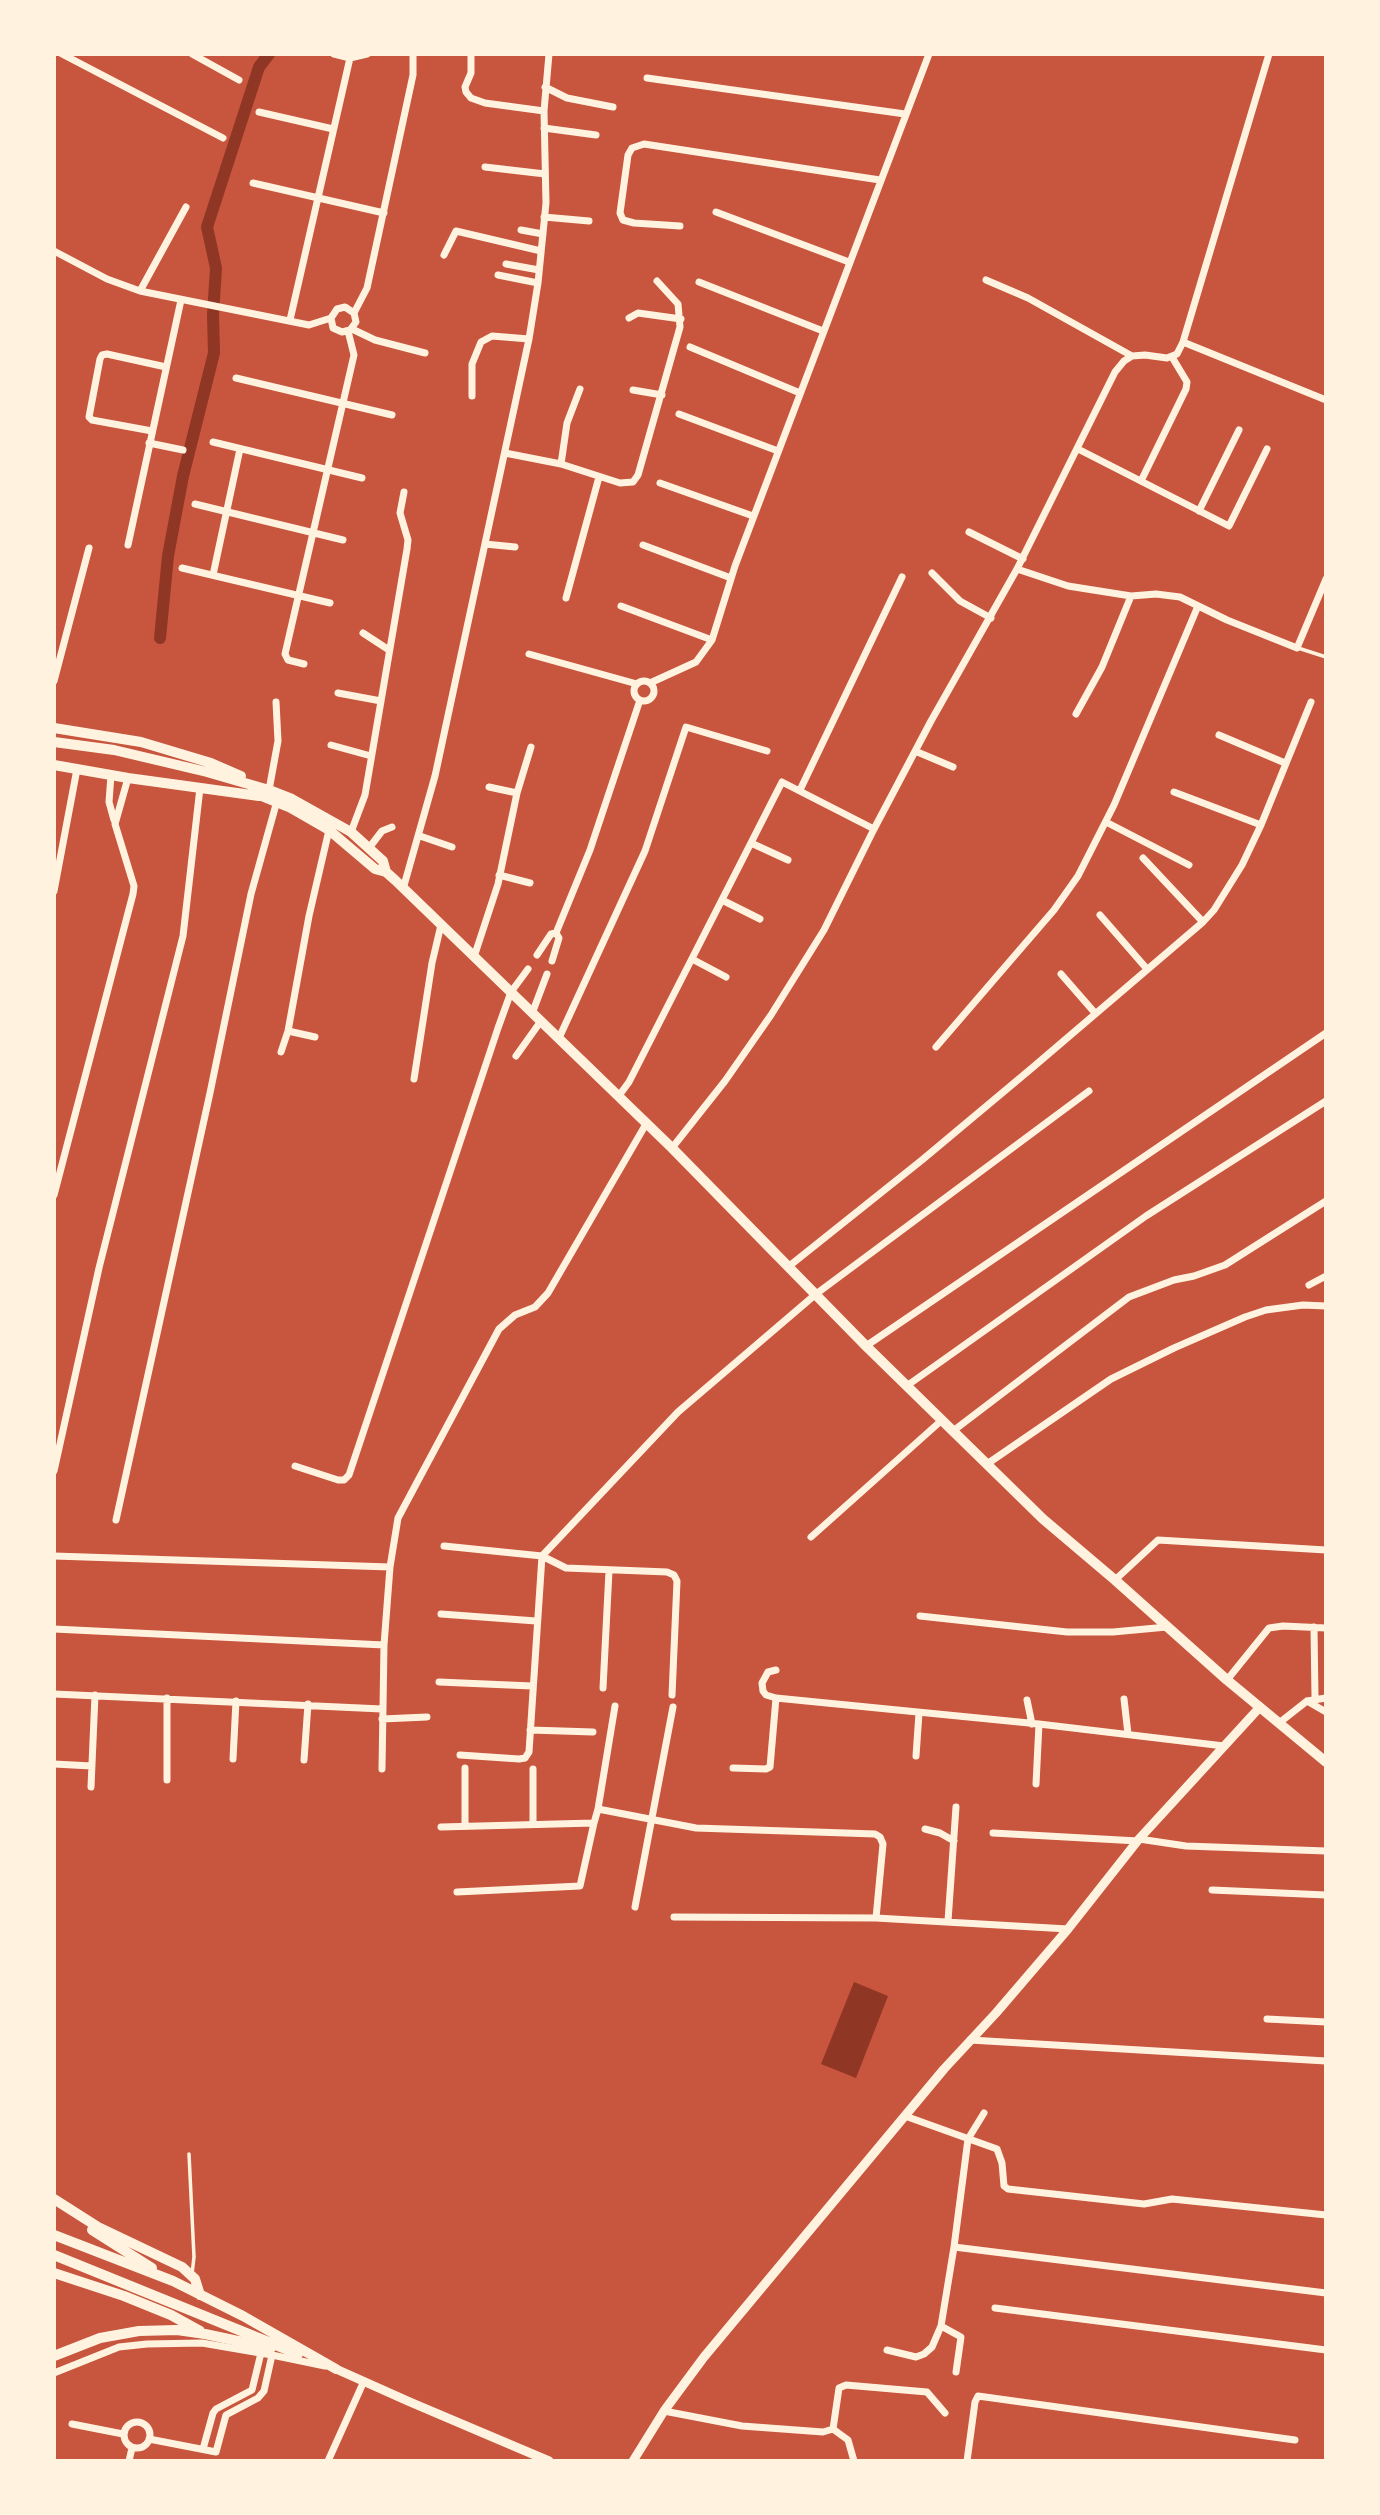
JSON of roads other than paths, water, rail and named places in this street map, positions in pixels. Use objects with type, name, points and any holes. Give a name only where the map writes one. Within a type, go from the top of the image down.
[{"type":"main road","points":[[54,728],[141,742],[211,763],[244,777],[276,801],[329,830],[375,869],[387,872]]},
{"type":"main road","points":[[54,742],[114,750],[267,793],[303,805],[351,832],[383,861],[387,872],[403,889],[533,1011],[866,1346],[1043,1519],[1227,1680],[1324,1756]]},
{"type":"main road","points":[[54,748],[185,769],[256,786]]},
{"type":"main road","points":[[54,765],[200,788],[267,793]]},
{"type":"main road","points":[[54,2199],[98,2227],[182,2267],[191,2274],[200,2295]]},
{"type":"main road","points":[[54,2206],[173,2281],[336,2369]]},
{"type":"main road","points":[[54,2235],[173,2281]]},
{"type":"main road","points":[[54,2255],[336,2369]]},
{"type":"main road","points":[[54,2273],[124,2295],[171,2315],[205,2334]]},
{"type":"main road","points":[[54,2356],[100,2338],[139,2331],[177,2330],[301,2355]]},
{"type":"street","points":[[62,54],[223,138]]},
{"type":"street","points":[[192,54],[239,80]]},
{"type":"street","points":[[334,54],[350,58],[367,54]]},
{"type":"street","points":[[354,313],[367,288],[413,75],[413,54]]},
{"type":"street","points":[[471,54],[471,73],[465,87],[471,98],[485,103],[544,111]]},
{"type":"street","points":[[403,889],[435,776],[529,339],[543,234],[544,111],[550,54]]},
{"type":"street","points":[[529,654],[637,684],[650,683],[696,662],[712,640],[753,516],[929,54]]},
{"type":"street","points":[[986,280],[1028,298],[1132,356],[1172,357],[1177,354],[1183,342],[1269,54]]},
{"type":"street","points":[[290,320],[350,58]]},
{"type":"street","points":[[646,78],[905,114]]},
{"type":"street","points":[[545,87],[567,98],[613,107]]},
{"type":"street","points":[[259,112],[333,129]]},
{"type":"street","points":[[544,128],[596,135]]},
{"type":"street","points":[[680,226],[634,223],[623,219],[620,213],[628,155],[632,148],[644,144],[880,180]]},
{"type":"street","points":[[485,167],[545,174]]},
{"type":"street","points":[[253,183],[384,213]]},
{"type":"street","points":[[140,291],[186,207]]},
{"type":"street","points":[[716,212],[849,262]]},
{"type":"street","points":[[544,217],[589,221]]},
{"type":"street","points":[[521,230],[543,234]]},
{"type":"street","points":[[444,255],[456,232],[541,251]]},
{"type":"street","points":[[54,251],[107,279],[140,291],[309,325],[331,318]]},
{"type":"street","points":[[506,264],[540,270]]},
{"type":"street","points":[[498,275],[538,283]]},
{"type":"street","points":[[505,453],[561,464],[620,483],[633,482],[638,475],[662,395],[678,340],[681,319],[678,304],[657,281]]},
{"type":"street","points":[[699,282],[823,331]]},
{"type":"street","points":[[128,545],[181,300]]},
{"type":"street","points":[[304,663],[288,660],[286,657],[312,533],[355,355],[350,330],[356,321],[354,313],[347,308],[333,312],[331,318],[336,330],[350,330],[425,353]]},
{"type":"street","points":[[629,318],[638,313],[681,319]]},
{"type":"street","points":[[472,396],[472,363],[481,341],[492,336],[529,339]]},
{"type":"street","points":[[1183,342],[1326,400]]},
{"type":"street","points":[[690,347],[800,393]]},
{"type":"street","points":[[152,431],[92,420],[89,417],[100,359],[107,354],[166,367]]},
{"type":"street","points":[[672,1148],[725,1081],[799,972],[824,930],[915,751],[1023,559],[1115,372],[1132,356]]},
{"type":"street","points":[[1141,481],[1186,389],[1187,382],[1172,357]]},
{"type":"street","points":[[236,378],[392,415]]},
{"type":"street","points":[[561,464],[567,423],[580,389]]},
{"type":"street","points":[[633,390],[662,395]]},
{"type":"street","points":[[679,414],[778,451]]},
{"type":"street","points":[[1199,511],[1239,430]]},
{"type":"street","points":[[213,442],[362,478]]},
{"type":"street","points":[[149,443],[183,450]]},
{"type":"street","points":[[214,575],[240,449]]},
{"type":"street","points":[[1078,449],[1229,526],[1267,449]]},
{"type":"street","points":[[566,598],[599,477]]},
{"type":"street","points":[[660,482],[753,516]]},
{"type":"street","points":[[351,832],[362,806],[407,549],[408,540],[400,513],[404,492]]},
{"type":"street","points":[[195,505],[344,540]]},
{"type":"street","points":[[969,532],[1023,559]]},
{"type":"street","points":[[485,544],[515,547]]},
{"type":"street","points":[[643,545],[731,578]]},
{"type":"street","points":[[54,681],[89,548]]},
{"type":"street","points":[[182,568],[330,603]]},
{"type":"street","points":[[1017,569],[1068,586],[1131,596],[1180,597],[1297,648],[1326,579]]},
{"type":"street","points":[[932,573],[960,601],[991,618]]},
{"type":"street","points":[[800,790],[902,577]]},
{"type":"street","points":[[1076,714],[1102,667],[1131,596]]},
{"type":"street","points":[[621,606],[712,640]]},
{"type":"street","points":[[936,1047],[1054,910],[1078,876],[1106,822],[1198,606]]},
{"type":"street","points":[[363,633],[389,650]]},
{"type":"street","points":[[640,700],[652,696],[653,687],[650,683]]},
{"type":"street","points":[[637,684],[634,693],[640,700]]},
{"type":"street","points":[[338,693],[380,701]]},
{"type":"street","points":[[556,933],[590,850],[640,700]]},
{"type":"street","points":[[267,793],[278,741],[276,702]]},
{"type":"street","points":[[788,1267],[922,1160],[1203,922],[1225,894],[1261,825],[1311,702]]},
{"type":"street","points":[[559,1038],[645,851],[686,727],[767,751]]},
{"type":"street","points":[[1219,735],[1285,763]]},
{"type":"street","points":[[331,745],[371,756]]},
{"type":"street","points":[[474,957],[499,875],[517,793],[531,747]]},
{"type":"street","points":[[915,751],[953,767]]},
{"type":"street","points":[[54,891],[78,769]]},
{"type":"street","points":[[54,1195],[133,894],[134,886],[109,802],[111,775]]},
{"type":"street","points":[[116,824],[128,778]]},
{"type":"street","points":[[618,1097],[629,1082],[782,782],[874,829]]},
{"type":"street","points":[[489,787],[517,793]]},
{"type":"street","points":[[54,1471],[99,1268],[183,936],[200,788]]},
{"type":"street","points":[[1174,792],[1261,825]]},
{"type":"street","points":[[116,1520],[251,894],[276,801]]},
{"type":"street","points":[[1106,822],[1189,864]]},
{"type":"street","points":[[369,848],[382,831],[392,827]]},
{"type":"street","points":[[281,1052],[288,1031],[309,916],[329,830]]},
{"type":"street","points":[[420,836],[452,847]]},
{"type":"street","points":[[751,843],[788,860]]},
{"type":"street","points":[[1143,858],[1203,922]]},
{"type":"street","points":[[499,875],[530,883]]},
{"type":"street","points":[[722,900],[760,919]]},
{"type":"street","points":[[1100,915],[1147,969]]},
{"type":"street","points":[[414,1079],[432,964],[441,925]]},
{"type":"street","points":[[537,955],[551,934],[556,933]]},
{"type":"street","points":[[552,961],[559,938],[556,933]]},
{"type":"street","points":[[692,959],[726,977]]},
{"type":"street","points":[[295,1466],[338,1480],[345,1480],[349,1475],[511,992],[528,969]]},
{"type":"street","points":[[533,1011],[547,974]]},
{"type":"street","points":[[1061,974],[1096,1013]]},
{"type":"street","points":[[516,1056],[541,1021]]},
{"type":"street","points":[[288,1031],[315,1037]]},
{"type":"street","points":[[866,1346],[1326,1033]]},
{"type":"street","points":[[460,1755],[525,1758],[529,1752],[542,1556],[678,1412],[816,1294],[1089,1091]]},
{"type":"street","points":[[908,1385],[1146,1216],[1326,1101]]},
{"type":"street","points":[[382,1769],[384,1645],[397,1518],[499,1329],[515,1315],[535,1307],[548,1293],[646,1124]]},
{"type":"street","points":[[953,1431],[1129,1297],[1225,1265],[1326,1201]]},
{"type":"street","points":[[1309,1285],[1326,1276]]},
{"type":"street","points":[[987,1464],[1111,1379],[1174,1348],[1266,1310],[1303,1305],[1326,1306]]},
{"type":"street","points":[[811,1537],[942,1420]]},
{"type":"street","points":[[1115,1580],[1158,1541],[1326,1550]]},
{"type":"street","points":[[444,1546],[542,1556],[566,1568],[667,1572],[674,1575],[677,1581],[672,1695]]},
{"type":"street","points":[[54,1556],[390,1567]]},
{"type":"street","points":[[603,1688],[608,1571]]},
{"type":"street","points":[[441,1614],[536,1621]]},
{"type":"street","points":[[920,1616],[1067,1632],[1113,1632],[1168,1627]]},
{"type":"street","points":[[1311,1699],[1314,1627]]},
{"type":"street","points":[[1227,1680],[1269,1628],[1326,1628]]},
{"type":"street","points":[[54,1629],[384,1645]]},
{"type":"street","points":[[776,1670],[768,1672],[762,1683],[762,1691],[776,1698],[1224,1746]]},
{"type":"street","points":[[439,1682],[532,1686]]},
{"type":"street","points":[[54,1694],[382,1709]]},
{"type":"street","points":[[91,1787],[94,1695]]},
{"type":"street","points":[[167,1698],[167,1780]]},
{"type":"street","points":[[733,1768],[770,1767],[776,1698]]},
{"type":"street","points":[[1279,1723],[1311,1699],[1326,1698]]},
{"type":"street","points":[[1124,1699],[1128,1734]]},
{"type":"street","points":[[1311,1699],[1326,1712]]},
{"type":"street","points":[[1027,1700],[1035,1724],[1035,1784]]},
{"type":"street","points":[[233,1759],[236,1701]]},
{"type":"street","points":[[304,1760],[308,1704]]},
{"type":"street","points":[[457,1892],[580,1886],[598,1810],[615,1706]]},
{"type":"street","points":[[635,1907],[673,1707]]},
{"type":"street","points":[[633,2461],[664,2411],[704,2357],[969,2040],[996,2013],[1068,1929],[1138,1840],[1260,1707]]},
{"type":"street","points":[[916,1756],[919,1713]]},
{"type":"street","points":[[382,1719],[427,1717]]},
{"type":"street","points":[[530,1730],[593,1732]]},
{"type":"street","points":[[54,1764],[92,1766]]},
{"type":"street","points":[[465,1768],[465,1826]]},
{"type":"street","points":[[533,1769],[533,1824]]},
{"type":"street","points":[[948,1921],[956,1807]]},
{"type":"street","points":[[598,1810],[696,1828],[875,1834],[883,1844],[876,1918]]},
{"type":"street","points":[[441,1827],[594,1824]]},
{"type":"street","points":[[925,1829],[954,1841]]},
{"type":"street","points":[[993,1833],[1138,1840],[1186,1846],[1326,1851]]},
{"type":"street","points":[[1212,1890],[1326,1895]]},
{"type":"street","points":[[674,1917],[876,1918],[1068,1929]]},
{"type":"street","points":[[1267,2019],[1326,2022]]},
{"type":"street","points":[[969,2040],[1326,2061]]},
{"type":"street","points":[[887,2350],[916,2357],[932,2347],[940,2326],[954,2247],[968,2139],[984,2113]]},
{"type":"street","points":[[905,2116],[997,2149],[1002,2162],[1004,2186],[1008,2189],[1144,2204],[1172,2199],[1326,2215]]},
{"type":"street","points":[[954,2247],[1326,2293]]},
{"type":"street","points":[[995,2308],[1326,2350]]},
{"type":"street","points":[[940,2326],[961,2337],[956,2372]]},
{"type":"street","points":[[54,2373],[119,2347],[147,2344],[202,2343],[272,2354],[336,2369],[549,2461]]},
{"type":"street","points":[[203,2449],[216,2409],[252,2390],[261,2353]]},
{"type":"street","points":[[149,2439],[216,2452],[226,2415],[251,2403],[264,2391],[272,2354]]},
{"type":"street","points":[[328,2461],[364,2381]]},
{"type":"street","points":[[833,2428],[839,2388],[842,2385],[927,2392],[945,2413]]},
{"type":"street","points":[[967,2461],[978,2396],[1295,2440]]},
{"type":"street","points":[[664,2411],[743,2426],[812,2432],[833,2428]]},
{"type":"street","points":[[139,2422],[149,2430],[149,2439],[144,2446],[132,2448],[125,2442],[123,2434],[130,2423],[139,2422]]},
{"type":"street","points":[[72,2424],[123,2434]]},
{"type":"street","points":[[833,2428],[848,2440],[854,2461]]},
{"type":"street","points":[[129,2461],[132,2448]]},
{"type":"lane","points":[[1297,648],[1326,657]]},
{"type":"lane","points":[[189,2154],[194,2257],[191,2274]]},
{"type":"waterway","points":[[160,638],[168,556],[183,476],[214,353],[216,268],[207,227],[259,67],[269,54]]}]
